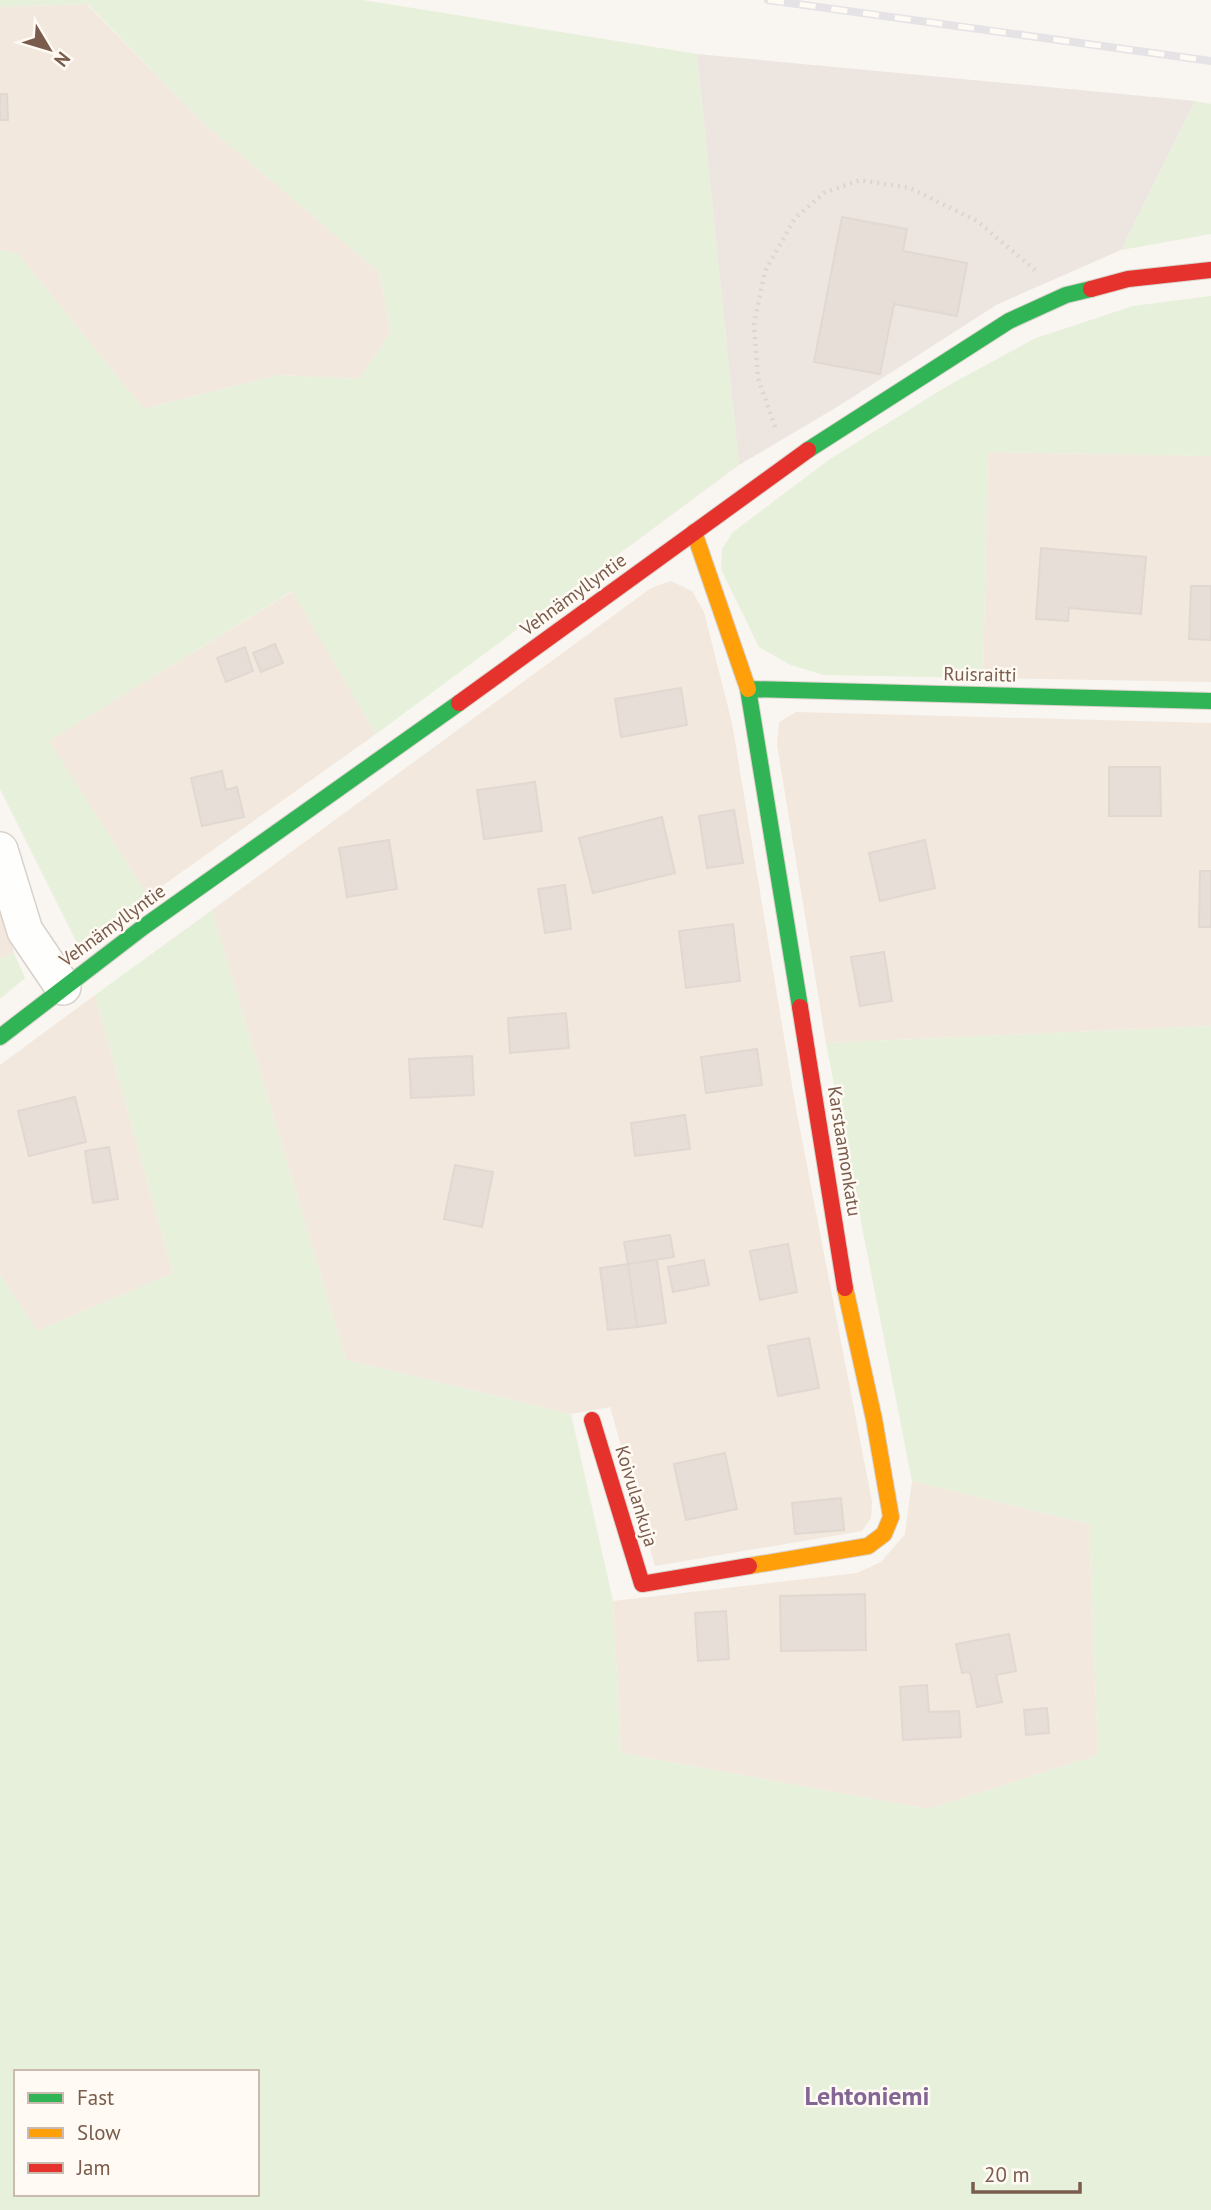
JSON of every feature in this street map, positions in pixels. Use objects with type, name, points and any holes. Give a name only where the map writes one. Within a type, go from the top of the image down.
[{"type":"street","name":"Vehnämyllyntie","points":[[0,1037],[142,928],[415,735],[793,460],[1009,321],[1066,295],[1128,279],[1211,270]]},
{"type":"street","name":"Karstaamonkatu","points":[[642,1584],[868,1546],[884,1534],[891,1517],[874,1419],[847,1301],[748,689],[694,532]]},
{"type":"street","name":"Ruisraitti","points":[[748,689],[1211,701]]},
{"type":"street","points":[[0,850],[25,931],[63,987]]},
{"type":"street","name":"Koivulankuja","points":[[592,1420],[642,1584]]},
{"type":"path","points":[[793,460],[774,425],[758,378],[754,324],[765,271],[795,218],[824,193],[860,180],[910,188],[977,221],[1066,295]]},
{"type":"shaded area","points":[[87,4],[201,121],[379,272],[391,332],[359,379],[280,375],[144,409],[17,253],[0,250],[0,7]]},
{"type":"shaded area","points":[[697,54],[1195,101],[1121,250],[998,304],[837,407],[739,465]]},
{"type":"shaded area","points":[[988,452],[1211,456],[1211,682],[983,678]]},
{"type":"shaded area","points":[[671,581],[692,591],[704,612],[732,723],[796,1109],[872,1502],[871,1518],[862,1531],[655,1566],[610,1407],[571,1414],[346,1360],[212,910],[651,588]]},
{"type":"shaded area","points":[[293,591],[376,734],[148,896],[48,741]]},
{"type":"shaded area","points":[[796,712],[1211,723],[1211,1026],[826,1043],[777,745],[779,722]]},
{"type":"shaded area","points":[[0,898],[14,953],[0,958]]},
{"type":"shaded area","points":[[95,995],[173,1273],[37,1331],[0,1275],[0,1065]]},
{"type":"shaded area","points":[[912,1481],[1089,1524],[1098,1755],[928,1809],[621,1753],[613,1601],[857,1573],[881,1562],[905,1534]]},
{"type":"green space","points":[[0,0],[363,0],[697,54],[739,465],[376,734],[292,591],[49,741],[148,896],[78,945],[0,789],[0,250],[17,253],[144,409],[280,375],[359,379],[391,332],[379,272],[201,121],[88,4],[0,7]]},
{"type":"green space","points":[[1195,101],[1211,104],[1211,234],[1121,250]]},
{"type":"green space","points":[[1211,296],[1211,456],[988,452],[983,678],[824,675],[791,665],[759,647],[721,569],[722,549],[733,532],[830,459],[949,385],[1036,338],[1133,306]]},
{"type":"green space","points":[[212,910],[346,1360],[571,1414],[613,1601],[621,1753],[928,1809],[1098,1755],[1089,1524],[912,1481],[826,1043],[1211,1026],[1211,2210],[0,2210],[0,1275],[37,1331],[173,1273],[95,995]]},
{"type":"green space","points":[[14,953],[25,978],[0,999],[0,958]]},
{"type":"building","points":[[0,94],[7,94],[8,120],[0,120]]},
{"type":"building","points":[[842,217],[907,229],[903,251],[967,263],[957,316],[894,304],[880,374],[814,362]]},
{"type":"building","points":[[1041,548],[1146,557],[1141,614],[1069,608],[1068,621],[1036,619]]},
{"type":"building","points":[[1191,586],[1211,586],[1211,640],[1189,639]]},
{"type":"building","points":[[275,644],[283,663],[261,672],[253,653]]},
{"type":"building","points":[[245,647],[253,671],[226,682],[217,658]]},
{"type":"building","points":[[681,688],[687,725],[621,737],[615,699]]},
{"type":"building","points":[[1109,767],[1160,767],[1161,816],[1109,816]]},
{"type":"building","points":[[222,771],[226,790],[237,787],[244,817],[202,826],[191,778]]},
{"type":"building","points":[[535,782],[542,831],[484,839],[477,790]]},
{"type":"building","points":[[734,810],[743,863],[707,868],[699,816]]},
{"type":"building","points":[[662,817],[675,873],[593,893],[579,838]]},
{"type":"building","points":[[389,840],[397,889],[347,897],[339,848]]},
{"type":"building","points":[[925,840],[935,888],[880,901],[869,853]]},
{"type":"building","points":[[1200,871],[1211,871],[1211,927],[1199,927]]},
{"type":"building","points":[[565,885],[571,929],[545,933],[538,889]]},
{"type":"building","points":[[733,924],[740,981],[686,988],[679,931]]},
{"type":"building","points":[[884,952],[892,1001],[860,1006],[851,957]]},
{"type":"building","points":[[566,1013],[569,1048],[510,1053],[508,1018]]},
{"type":"building","points":[[757,1049],[762,1085],[706,1093],[701,1057]]},
{"type":"building","points":[[472,1056],[474,1095],[411,1098],[409,1059]]},
{"type":"building","points":[[75,1097],[86,1142],[29,1156],[18,1111]]},
{"type":"building","points":[[685,1115],[690,1149],[635,1156],[631,1123]]},
{"type":"building","points":[[109,1147],[118,1199],[93,1203],[85,1151]]},
{"type":"building","points":[[455,1165],[493,1172],[482,1227],[444,1219]]},
{"type":"building","points":[[670,1235],[674,1257],[628,1264],[624,1242]]},
{"type":"building","points":[[788,1244],[797,1292],[760,1300],[750,1251]]},
{"type":"building","points":[[657,1260],[666,1323],[637,1327],[628,1264]]},
{"type":"building","points":[[704,1260],[709,1285],[673,1292],[668,1267]]},
{"type":"building","points":[[628,1264],[637,1327],[608,1330],[600,1268]]},
{"type":"building","points":[[809,1338],[819,1388],[778,1396],[768,1346]]},
{"type":"building","points":[[725,1453],[737,1509],[686,1520],[674,1464]]},
{"type":"building","points":[[841,1498],[844,1530],[795,1534],[792,1503]]},
{"type":"building","points":[[865,1594],[866,1650],[781,1651],[780,1596]]},
{"type":"building","points":[[726,1611],[729,1659],[698,1661],[695,1613]]},
{"type":"building","points":[[1009,1634],[1016,1671],[996,1675],[1002,1702],[977,1707],[970,1672],[962,1673],[956,1644]]},
{"type":"building","points":[[927,1685],[929,1712],[959,1711],[961,1737],[903,1740],[900,1687]]},
{"type":"building","points":[[1047,1708],[1049,1733],[1026,1735],[1024,1710]]},
{"type":"railway","points":[[768,0],[1211,61]]},
{"type":"traffic: fast","points":[[808,450],[1009,321],[1066,295],[1091,289]]},
{"type":"traffic: fast","points":[[748,689],[1211,701]]},
{"type":"traffic: fast","points":[[748,689],[800,1007]]},
{"type":"traffic: fast","points":[[0,1037],[142,928],[459,703]]},
{"type":"traffic: slow","points":[[694,532],[748,689]]},
{"type":"traffic: slow","points":[[749,1566],[868,1546],[884,1534],[891,1517],[874,1419],[845,1288]]},
{"type":"traffic: jam","points":[[1091,289],[1128,279],[1211,270]]},
{"type":"traffic: jam","points":[[459,703],[808,450]]},
{"type":"traffic: jam","points":[[800,1007],[845,1288]]},
{"type":"traffic: jam","points":[[592,1420],[642,1584],[749,1566]]},
{"type":"district","name":"Lehtoniemi","points":[[867,2096]]}]
